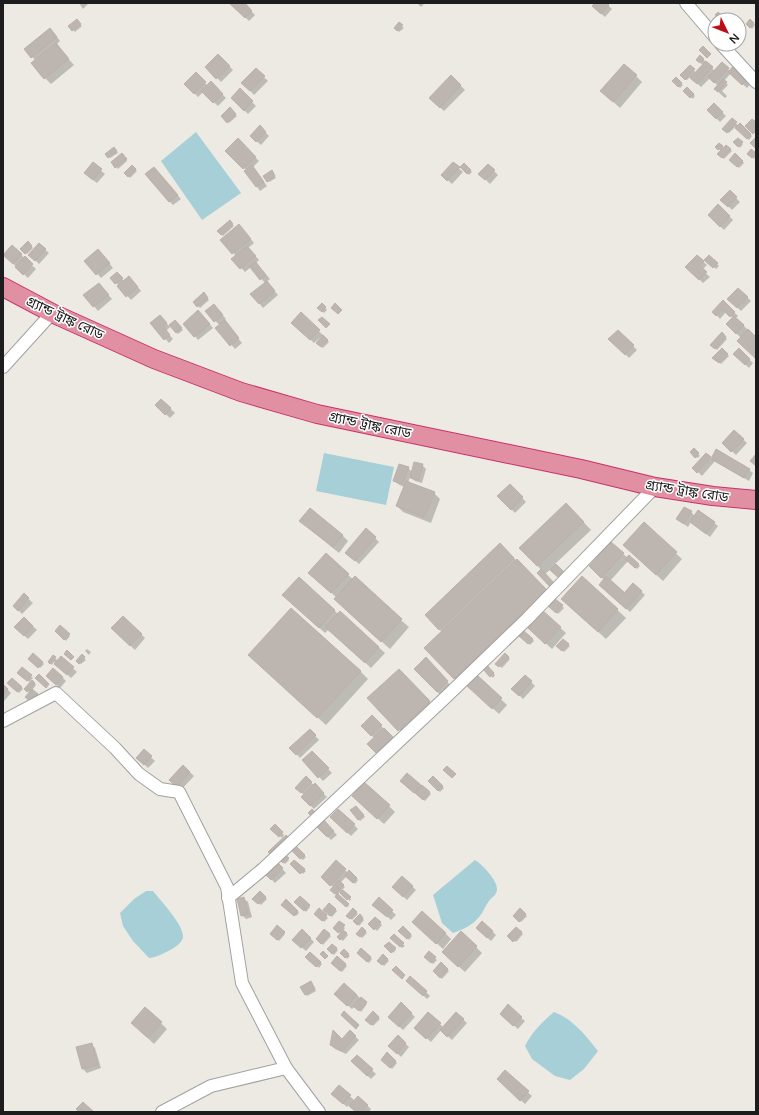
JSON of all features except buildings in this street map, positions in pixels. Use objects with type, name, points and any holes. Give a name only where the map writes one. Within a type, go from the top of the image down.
[{"type":"highway","name":"গ্র্যান্ড ট্রাঙ্ক রোড","points":[[3,288],[52,313],[169,364],[241,392],[317,414],[581,469],[655,486],[712,496],[756,500]]},
{"type":"street","points":[[686,3],[707,28]]},
{"type":"street","points":[[728,52],[756,82]]},
{"type":"street","points":[[3,368],[52,313]]},
{"type":"street","points":[[228,898],[263,869],[321,816],[453,691],[527,619],[655,486]]},
{"type":"street","points":[[3,722],[56,693],[115,748],[139,774],[160,789],[179,792],[227,887],[242,983],[286,1068],[319,1112]]},
{"type":"street","points":[[162,1112],[211,1086],[286,1068]]},
{"type":"water","points":[[196,132],[241,193],[202,220],[161,161]]},
{"type":"water","points":[[324,453],[394,467],[386,505],[316,491]]},
{"type":"water","points":[[475,860],[495,881],[497,891],[477,920],[467,927],[453,933],[442,923],[433,895]]},
{"type":"water","points":[[146,891],[153,891],[176,920],[183,933],[183,938],[179,944],[158,956],[149,958],[133,941],[123,926],[120,913],[134,899]]},
{"type":"water","points":[[554,1012],[573,1023],[598,1051],[584,1069],[570,1080],[555,1076],[532,1059],[525,1046],[531,1036]]}]
